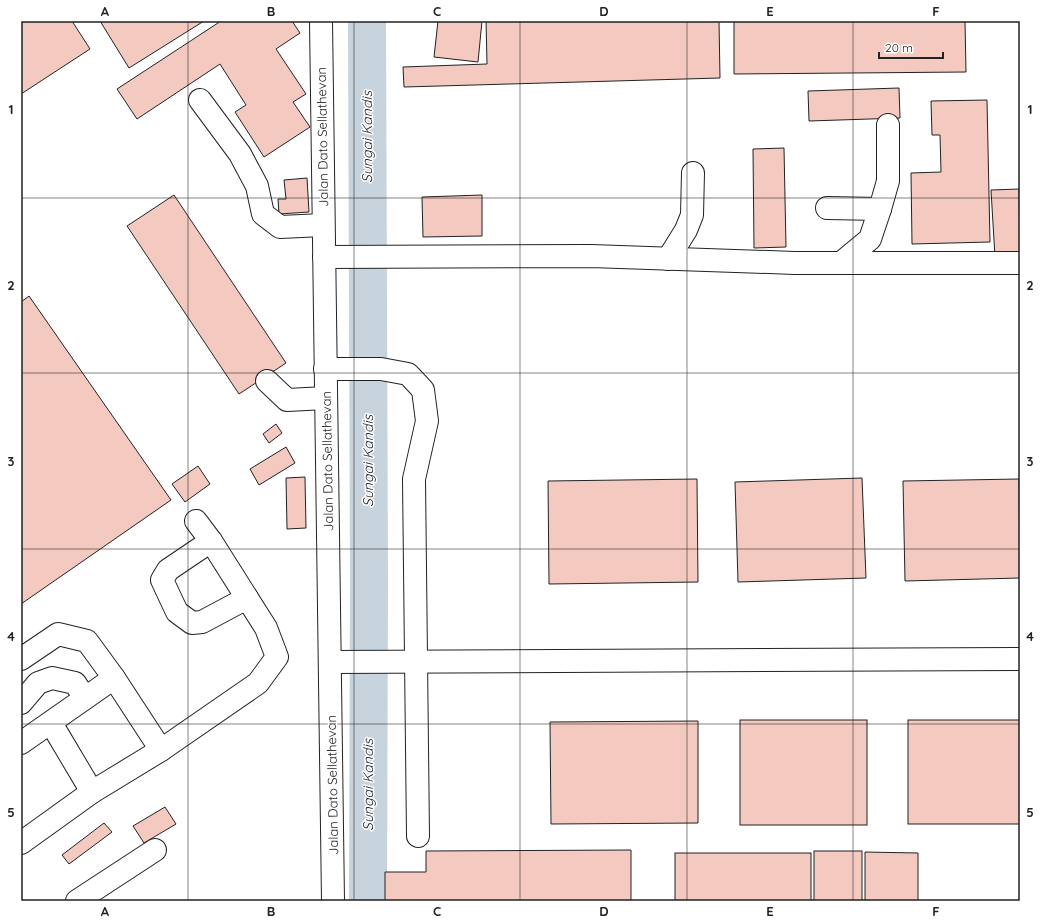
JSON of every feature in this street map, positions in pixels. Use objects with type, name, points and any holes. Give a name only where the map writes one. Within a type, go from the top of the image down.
[{"type":"street","name":"Jalan Dato Sellathevan","points":[[321,21],[325,369],[332,662],[333,901]]},
{"type":"street","points":[[200,100],[240,154],[251,173],[257,186],[263,214],[280,227],[323,225]]},
{"type":"street","points":[[841,263],[870,239],[888,181],[888,125]]},
{"type":"street","points":[[668,259],[686,230],[692,215],[693,173]]},
{"type":"street","points":[[827,208],[880,208]]},
{"type":"street","points":[[324,257],[591,256],[841,263],[1020,263]]},
{"type":"street","points":[[325,369],[376,369],[408,374],[424,390],[427,421],[414,479],[418,836]]},
{"type":"street","points":[[267,381],[287,400],[326,398]]},
{"type":"street","points":[[24,833],[161,750],[258,684],[277,657],[266,628],[211,541],[196,521]]},
{"type":"street","points":[[211,541],[168,570],[162,580],[176,612],[192,623],[202,622],[246,598]]},
{"type":"street","points":[[21,659],[58,634],[87,641],[114,678],[161,750]]},
{"type":"street","points":[[332,662],[1020,659]]},
{"type":"street","points":[[21,703],[38,683],[52,678],[75,683],[86,698]]},
{"type":"street","points":[[21,743],[114,678]]},
{"type":"street","points":[[51,722],[92,792]]},
{"type":"street","points":[[77,901],[155,850]]},
{"type":"building","points":[[21,21],[72,21],[90,49],[21,94]]},
{"type":"building","points":[[100,21],[204,21],[129,68]]},
{"type":"building","points":[[221,21],[292,21],[300,33],[276,49],[306,94],[293,102],[310,127],[264,157],[235,112],[246,105],[220,64],[137,119],[117,89]]},
{"type":"building","points":[[438,21],[482,21],[478,62],[434,57]]},
{"type":"building","points":[[486,21],[719,21],[720,78],[404,87],[403,67],[487,64]]},
{"type":"building","points":[[734,21],[965,21],[966,72],[734,74]]},
{"type":"building","points":[[899,88],[900,118],[809,121],[808,91]]},
{"type":"building","points":[[987,100],[990,242],[912,244],[911,173],[941,172],[940,135],[932,135],[931,101]]},
{"type":"building","points":[[784,148],[786,247],[754,248],[753,149]]},
{"type":"building","points":[[307,178],[309,212],[279,214],[278,199],[286,199],[284,180]]},
{"type":"building","points":[[1019,189],[1020,256],[995,257],[991,190]]},
{"type":"building","points":[[174,195],[286,363],[239,394],[127,226]]},
{"type":"building","points":[[482,195],[482,236],[423,237],[422,197]]},
{"type":"building","points":[[29,296],[171,500],[21,604],[21,302]]},
{"type":"building","points":[[276,424],[282,433],[269,443],[263,434]]},
{"type":"building","points":[[286,447],[295,463],[259,485],[250,469]]},
{"type":"building","points":[[198,466],[210,484],[185,502],[172,484]]},
{"type":"building","points":[[305,477],[306,528],[287,529],[286,478]]},
{"type":"building","points":[[862,478],[866,578],[738,582],[735,482]]},
{"type":"building","points":[[697,479],[698,582],[549,584],[548,481]]},
{"type":"building","points":[[1019,479],[1020,578],[905,581],[903,481]]},
{"type":"building","points":[[740,720],[867,720],[867,825],[740,825]]},
{"type":"building","points":[[908,720],[1020,720],[1020,824],[908,824]]},
{"type":"building","points":[[698,721],[698,823],[551,824],[550,722]]},
{"type":"building","points":[[165,807],[176,824],[144,843],[133,826]]},
{"type":"building","points":[[104,823],[112,832],[69,864],[62,855]]},
{"type":"building","points":[[631,850],[631,901],[385,901],[385,872],[426,872],[426,851]]},
{"type":"building","points":[[814,851],[862,851],[862,901],[814,901]]},
{"type":"building","points":[[865,852],[918,853],[918,901],[865,901]]},
{"type":"building","points":[[675,853],[811,853],[811,901],[675,901]]},
{"type":"waterway","name":"Sungai Kandis","points":[[367,21],[369,582],[368,901]]}]
